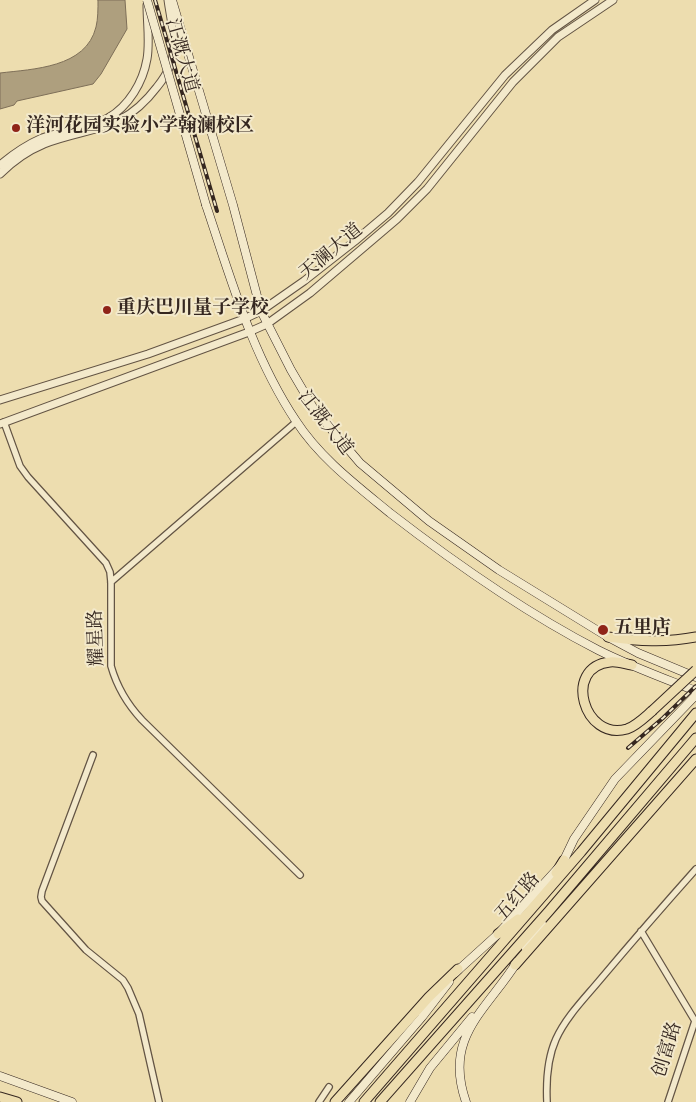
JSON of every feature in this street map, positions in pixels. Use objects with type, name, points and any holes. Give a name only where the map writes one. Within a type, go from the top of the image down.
[{"type":"highway","points":[[608,638],[649,642],[675,641],[696,637]]},
{"type":"highway","points":[[632,665],[612,661],[602,663],[587,676],[583,686],[582,697],[585,708],[603,726],[614,730],[627,729],[639,722],[696,670]]},
{"type":"highway","name":"五红路","points":[[364,1102],[471,980],[696,713]]},
{"type":"highway","name":"五红路","points":[[380,1102],[550,911],[696,738]]},
{"type":"highway","points":[[515,965],[696,759]]},
{"type":"highway","points":[[498,934],[533,907],[564,860]]},
{"type":"highway","points":[[550,911],[593,876]]},
{"type":"highway","points":[[335,1102],[429,997],[458,969]]},
{"type":"highway","points":[[0,1097],[17,1102]]},
{"type":"main road","name":"江溉大道","points":[[147,0],[206,205],[244,319],[271,380],[296,422],[346,478],[421,537],[514,602],[599,650],[696,691]]},
{"type":"main road","name":"江溉大道","points":[[172,0],[233,205],[261,311],[291,370],[314,409],[360,464],[441,529],[499,570],[608,638],[638,653],[696,677]]},
{"type":"main road","points":[[349,1102],[422,1017],[458,969],[498,934],[564,860],[574,839],[615,779],[694,697]]},
{"type":"main road","points":[[410,1102],[430,1068],[515,965],[550,911]]},
{"type":"main road","points":[[466,1102],[460,1083],[459,1055],[470,1028],[490,997]]},
{"type":"main road","points":[[0,1076],[72,1102]]},
{"type":"street","points":[[0,164],[25,146],[42,138],[106,119],[124,104],[139,84],[148,57],[147,0]]},
{"type":"street","points":[[0,174],[29,151],[45,144],[109,126],[133,113],[143,105],[163,80],[171,63],[174,46],[168,0]]},
{"type":"street","name":"天澜大道","points":[[0,400],[148,354],[261,311],[304,281],[388,213],[418,182],[505,75],[552,30],[595,0]]},
{"type":"street","name":"天澜大道","points":[[2,423],[250,332],[267,324],[310,293],[397,219],[427,189],[513,82],[558,38],[613,0]]},
{"type":"street","points":[[112,582],[296,422]]},
{"type":"street","name":"耀星路","points":[[2,423],[20,466],[106,563],[110,572],[112,582],[111,666],[116,683],[124,698],[142,720],[300,875]]},
{"type":"street","points":[[93,755],[41,897],[42,901],[86,950],[123,980],[128,988],[139,1014],[159,1102]]},
{"type":"street","points":[[547,1102],[546,1080],[549,1058],[566,1021],[696,869]]},
{"type":"street","name":"创富路","points":[[641,931],[696,1021],[668,1102]]},
{"type":"street","points":[[319,1102],[329,1087]]},
{"type":"shaded area","points":[[98,0],[125,0],[127,29],[101,74],[93,84],[17,101],[14,105],[0,109],[0,73],[57,64],[70,59],[81,51],[90,41],[96,27]]},
{"type":"railway","points":[[155,0],[217,211]]},
{"type":"railway","points":[[628,748],[696,686]]},
{"type":"place","name":"洋河花园实验小学翰澜校区","points":[[16,128]]},
{"type":"place","name":"重庆巴川量子学校","points":[[107,310]]},
{"type":"place","name":"五里店","points":[[603,630]]}]
